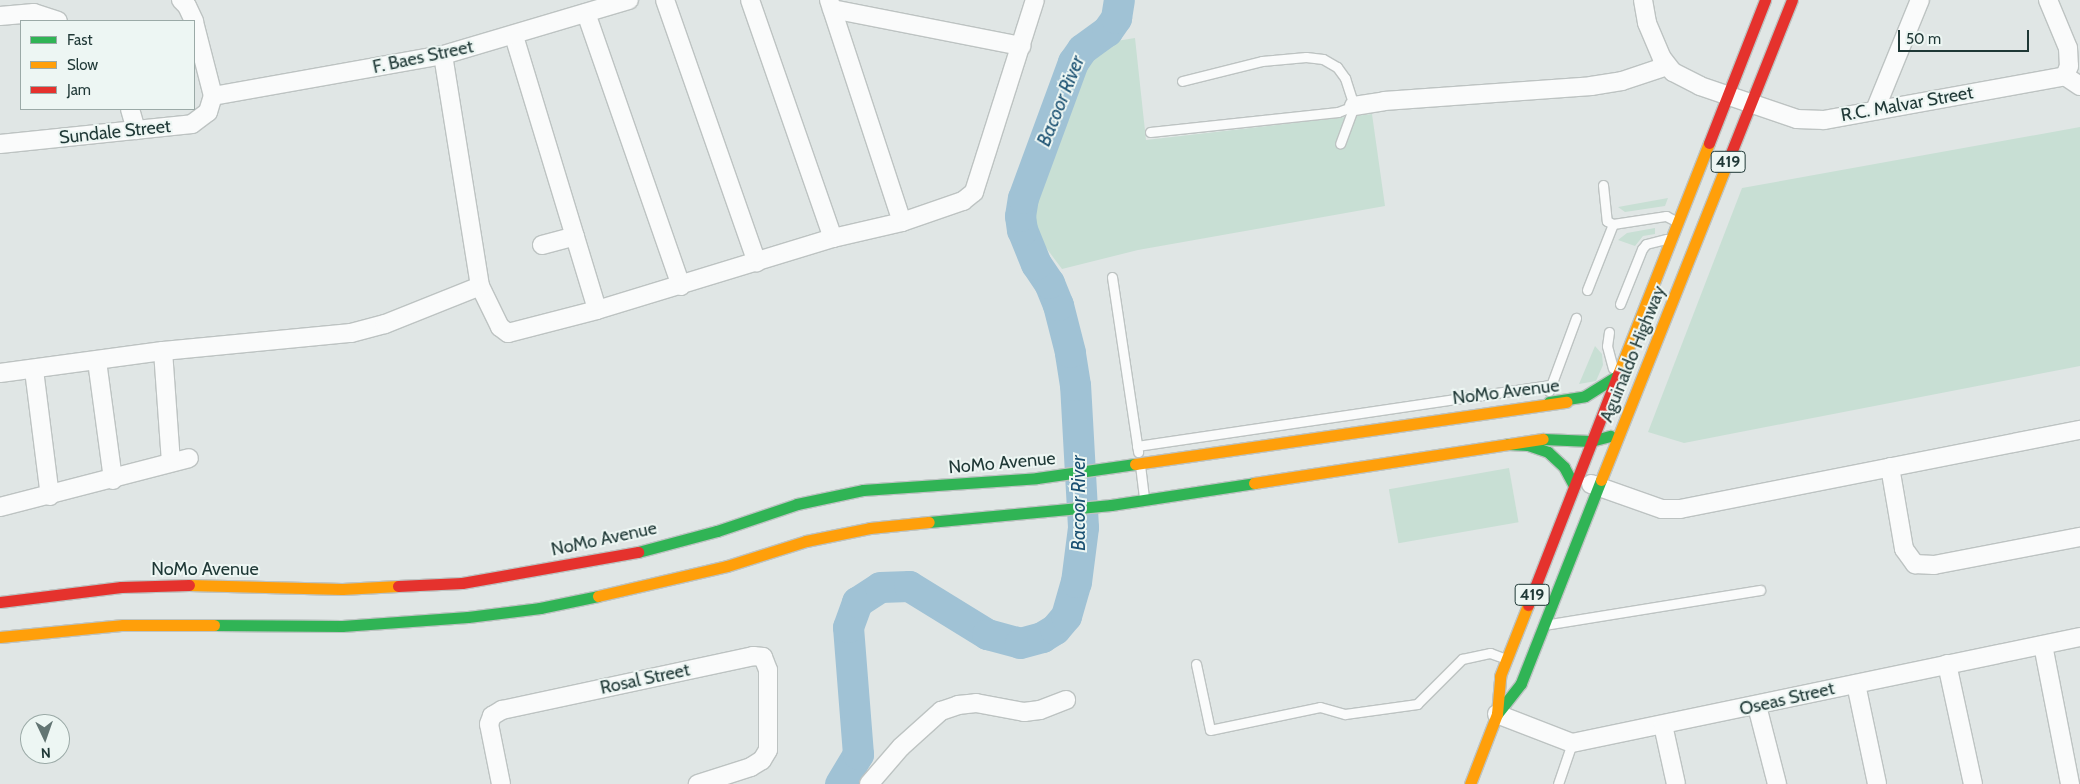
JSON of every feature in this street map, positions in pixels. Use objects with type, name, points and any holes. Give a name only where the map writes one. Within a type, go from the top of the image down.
[{"type":"main road","name":"Aguinaldo Highway","points":[[1497,714],[1521,683],[1621,433],[1689,226],[1726,96],[1765,0]]},
{"type":"main road","name":"Aguinaldo Highway","points":[[1470,784],[1497,714],[1500,676],[1669,239],[1689,226],[1751,105],[1792,0]]},
{"type":"main road","points":[[1549,402],[1585,396],[1616,377]]},
{"type":"main road","name":"NoMo Avenue","points":[[0,602],[121,587],[206,585],[342,589],[462,583],[638,552],[717,531],[797,504],[863,490],[1037,478],[1549,402],[1586,403],[1604,408]]},
{"type":"main road","points":[[0,637],[123,625],[342,626],[468,617],[540,608],[727,566],[806,541],[870,528],[1041,514],[1112,505],[1549,438],[1591,441],[1621,433],[1604,408]]},
{"type":"main road","points":[[1508,444],[1528,445],[1548,452],[1564,467],[1575,482]]},
{"type":"street","points":[[181,0],[188,6],[193,20]]},
{"type":"street","name":"F. Baes Street","points":[[213,96],[443,55],[514,36],[629,0]]},
{"type":"street","points":[[665,0],[758,262]]},
{"type":"street","points":[[750,0],[833,238]]},
{"type":"street","points":[[443,55],[480,286],[500,328],[508,333],[681,286],[833,238],[902,222],[963,201],[974,192],[1035,0]]},
{"type":"street","points":[[1354,106],[1384,100],[1591,86],[1622,80],[1667,66],[1647,23],[1643,0]]},
{"type":"street","points":[[1875,110],[1920,0]]},
{"type":"street","points":[[2048,0],[2068,48],[2068,66],[2064,76],[2080,86]]},
{"type":"street","points":[[831,4],[902,222]]},
{"type":"street","points":[[831,4],[1021,46]]},
{"type":"street","points":[[7,10],[34,13],[55,20]]},
{"type":"street","points":[[586,14],[681,286]]},
{"type":"street","points":[[195,26],[213,96]]},
{"type":"street","points":[[514,36],[597,310]]},
{"type":"street","name":"R.C. Malvar Street","points":[[1667,66],[1682,78],[1726,96],[1797,119],[1815,120],[2064,76]]},
{"type":"street","name":"Sundale Street","points":[[0,144],[192,124],[208,112],[213,96]]},
{"type":"street","points":[[130,110],[136,130]]},
{"type":"street","points":[[542,244],[575,236]]},
{"type":"street","points":[[0,373],[34,370],[163,351],[351,333],[385,324],[480,286]]},
{"type":"street","points":[[163,351],[171,462]]},
{"type":"street","points":[[97,361],[113,480]]},
{"type":"street","points":[[34,370],[50,496]]},
{"type":"street","points":[[1575,482],[1662,509],[1680,509],[2080,430]]},
{"type":"street","points":[[0,507],[113,480],[189,458]]},
{"type":"street","points":[[1890,467],[1904,549],[1915,564],[1934,565],[2080,537]]},
{"type":"street","name":"Oseas Street","points":[[1572,743],[1758,706],[2080,637]]},
{"type":"street","points":[[2043,645],[2070,784]]},
{"type":"street","name":"Rosal Street","points":[[501,784],[489,724],[492,716],[502,710],[758,656],[767,662],[768,670],[768,750],[762,760],[698,784]]},
{"type":"street","points":[[1947,664],[1973,784]]},
{"type":"street","points":[[1856,684],[1877,784]]},
{"type":"street","points":[[869,784],[902,748],[941,711],[958,705],[976,704],[1024,712],[1040,710],[1066,700]]},
{"type":"street","points":[[1758,706],[1777,784]]},
{"type":"street","points":[[1497,714],[1572,743]]},
{"type":"street","points":[[1663,725],[1676,784]]},
{"type":"lane","points":[[1182,81],[1262,61],[1306,57],[1323,59],[1337,67],[1345,78],[1354,106],[1340,144]]},
{"type":"lane","points":[[1150,132],[1338,112],[1354,106]]},
{"type":"lane","points":[[1603,186],[1607,221],[1613,224],[1666,216],[1689,226]]},
{"type":"lane","points":[[1587,290],[1613,224]]},
{"type":"lane","points":[[1620,304],[1642,249],[1652,242],[1669,239]]},
{"type":"lane","points":[[1112,277],[1144,500]]},
{"type":"lane","points":[[1549,402],[1549,385],[1576,318]]},
{"type":"lane","points":[[1609,332],[1607,346],[1616,377]]},
{"type":"lane","points":[[1137,446],[1549,385]]},
{"type":"lane","points":[[1421,404],[1424,421]]},
{"type":"lane","points":[[1374,412],[1376,428]]},
{"type":"lane","points":[[1544,625],[1760,590]]},
{"type":"lane","points":[[1196,664],[1210,730],[1320,707],[1345,714],[1417,704],[1462,659],[1490,653],[1507,659]]},
{"type":"lane","points":[[1558,784],[1572,743]]},
{"type":"green space","points":[[1135,38],[1146,140],[1372,114],[1385,206],[1138,250],[1062,269],[1029,225],[1029,214],[1086,60],[1098,44]]},
{"type":"green space","points":[[2080,127],[2080,366],[1684,443],[1648,432],[1742,188]]},
{"type":"green space","points":[[1668,198],[1665,206],[1625,212],[1618,207]]},
{"type":"green space","points":[[1655,228],[1655,234],[1643,236],[1635,246],[1618,240],[1627,233]]},
{"type":"green space","points":[[1595,346],[1602,354],[1603,365],[1596,381],[1579,384]]},
{"type":"green space","points":[[1509,468],[1519,522],[1398,543],[1389,489]]},
{"type":"waterway","name":"Bacoor River","points":[[840,784],[858,754],[848,627],[857,602],[880,587],[909,586],[987,634],[1020,643],[1042,637],[1055,629],[1066,616],[1076,582],[1083,527],[1075,385],[1070,352],[1058,305],[1049,283],[1036,264],[1022,230],[1020,216],[1023,198],[1073,62],[1082,49],[1107,31],[1116,18],[1119,0]]},
{"type":"traffic: fast","points":[[1549,402],[1585,396],[1616,377]]},
{"type":"traffic: fast","points":[[1543,439],[1591,441],[1610,436]]},
{"type":"traffic: fast","points":[[1508,444],[1528,445],[1548,452],[1564,467],[1574,486]]},
{"type":"traffic: fast","points":[[638,552],[717,531],[797,504],[863,490],[1037,478],[1135,464]]},
{"type":"traffic: fast","points":[[1497,714],[1521,683],[1601,480]]},
{"type":"traffic: fast","points":[[929,522],[1111,505],[1254,483]]},
{"type":"traffic: fast","points":[[214,625],[342,626],[468,617],[540,608],[598,596]]},
{"type":"traffic: slow","points":[[1618,374],[1709,143]]},
{"type":"traffic: slow","points":[[1601,480],[1731,153]]},
{"type":"traffic: slow","points":[[1135,464],[1567,402]]},
{"type":"traffic: slow","points":[[1254,483],[1543,439]]},
{"type":"traffic: slow","points":[[598,596],[727,566],[806,541],[870,528],[929,522]]},
{"type":"traffic: slow","points":[[189,585],[342,589],[398,586]]},
{"type":"traffic: slow","points":[[1470,784],[1497,714],[1500,676],[1528,605]]},
{"type":"traffic: slow","points":[[0,637],[123,625],[214,625]]},
{"type":"traffic: jam","points":[[1709,143],[1765,0]]},
{"type":"traffic: jam","points":[[1731,153],[1792,0]]},
{"type":"traffic: jam","points":[[1528,605],[1618,374]]},
{"type":"traffic: jam","points":[[398,586],[462,583],[638,552]]},
{"type":"traffic: jam","points":[[0,602],[121,587],[189,585]]}]
